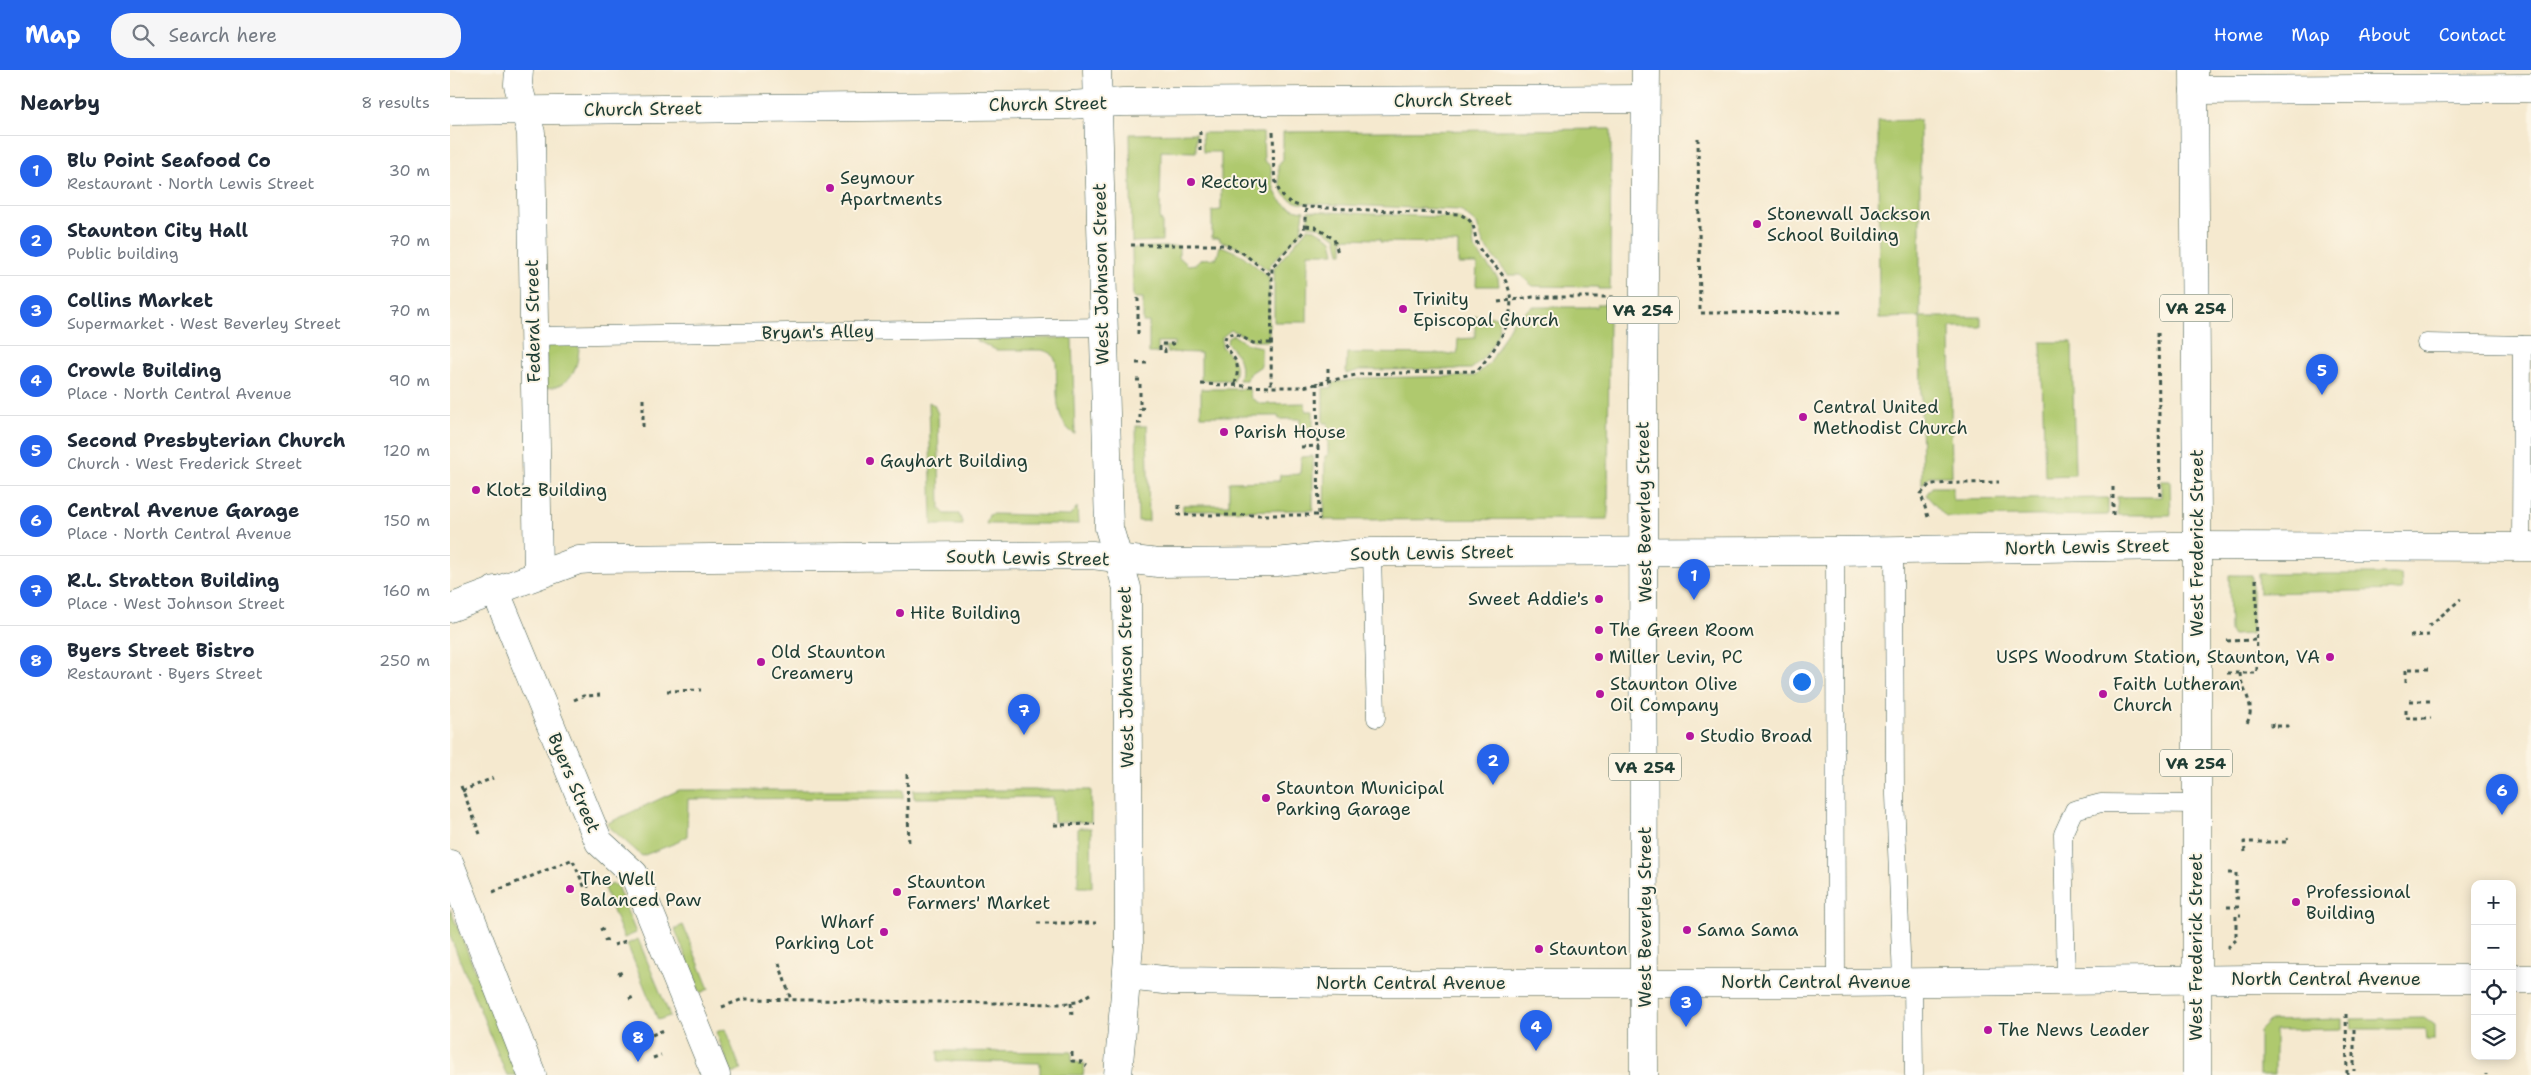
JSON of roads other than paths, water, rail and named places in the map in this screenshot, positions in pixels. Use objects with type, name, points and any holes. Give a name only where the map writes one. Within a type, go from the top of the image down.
[{"type":"main road","name":"Federal Street","points":[[519,70],[518,85],[531,133],[533,336],[529,479],[538,574]]},
{"type":"main road","name":"West Johnson Street","points":[[1098,70],[1102,327],[1109,528],[1127,588],[1129,946],[1118,1075]]},
{"type":"main road","name":"West Beverley Street","points":[[1644,1075],[1646,983],[1642,388],[1646,70]]},
{"type":"main road","points":[[2194,80],[2531,88]]},
{"type":"main road","name":"West Frederick Street","points":[[2194,80],[2197,547],[2197,1075]]},
{"type":"main road","name":"Church Street","points":[[450,111],[1645,99]]},
{"type":"main road","name":"North Lewis Street","points":[[1644,550],[1836,551],[2197,547],[2526,547]]},
{"type":"main road","name":"South Lewis Street","points":[[450,608],[578,560],[603,558],[1092,555],[1158,563],[1276,562],[1372,552],[1644,550]]},
{"type":"main road","name":"Byers Street","points":[[495,590],[599,842],[634,874],[716,1075]]},
{"type":"main road","points":[[450,864],[532,1075]]},
{"type":"main road","name":"North Central Avenue","points":[[1127,976],[1173,981],[1222,982],[1836,984],[1907,981],[2471,979]]},
{"type":"main road","points":[[2516,979],[2531,979]]},
{"type":"lane","name":"Bryan's Alley","points":[[533,336],[1102,327]]},
{"type":"lane","points":[[2426,343],[2526,345],[2526,547]]},
{"type":"lane","points":[[1894,550],[1895,795],[1914,1075]]},
{"type":"lane","points":[[1836,551],[1836,984]]},
{"type":"lane","points":[[1372,552],[1376,718]]},
{"type":"lane","points":[[2066,981],[2063,834],[2074,810],[2101,803],[2196,804]]},
{"type":"place","name":"Rectory","points":[[1191,182]]},
{"type":"place","name":"Seymour Apartments","points":[[830,188]]},
{"type":"place","name":"Stonewall Jackson School Building","points":[[1757,224]]},
{"type":"place","name":"Trinity Episcopal Church","points":[[1403,309]]},
{"type":"place","name":"Second Presbyterian Church","points":[[2322,395]]},
{"type":"place","name":"Central United Methodist Church","points":[[1803,417]]},
{"type":"place","name":"Parish House","points":[[1224,432]]},
{"type":"place","name":"Gayhart Building","points":[[870,461]]},
{"type":"place","name":"Klotz Building","points":[[476,490]]},
{"type":"place","name":"Sweet Addie's","points":[[1599,599]]},
{"type":"place","name":"Blu Point Seafood Co","points":[[1694,600]]},
{"type":"place","name":"Hite Building","points":[[900,613]]},
{"type":"place","name":"The Green Room","points":[[1599,630]]},
{"type":"place","name":"Miller Levin, PC","points":[[1599,657]]},
{"type":"place","name":"USPS Woodrum Station, Staunton, VA","points":[[2330,657]]},
{"type":"place","name":"Old Staunton Creamery","points":[[761,662]]},
{"type":"place","name":"Staunton Olive Oil Company","points":[[1600,694]]},
{"type":"place","name":"Faith Lutheran Church","points":[[2103,694]]},
{"type":"place","name":"R.L. Stratton Building","points":[[1024,735]]},
{"type":"place","name":"Studio Broad","points":[[1690,736]]},
{"type":"place","name":"Staunton City Hall","points":[[1493,785]]},
{"type":"place","name":"Staunton Municipal Parking Garage","points":[[1266,798]]},
{"type":"place","name":"Central Avenue Garage","points":[[2502,815]]},
{"type":"place","name":"The Well Balanced Paw","points":[[570,889]]},
{"type":"place","name":"Staunton Farmers' Market","points":[[897,892]]},
{"type":"place","name":"Professional Building","points":[[2296,902]]},
{"type":"place","name":"Sama Sama","points":[[1687,930]]},
{"type":"place","name":"Wharf Parking Lot","points":[[884,932]]},
{"type":"place","name":"Staunton","points":[[1539,949]]},
{"type":"place","name":"Collins Market","points":[[1686,1027]]},
{"type":"place","name":"The News Leader","points":[[1988,1030]]},
{"type":"place","name":"Crowle Building","points":[[1536,1051]]},
{"type":"place","name":"Byers Street Bistro","points":[[638,1062]]}]
